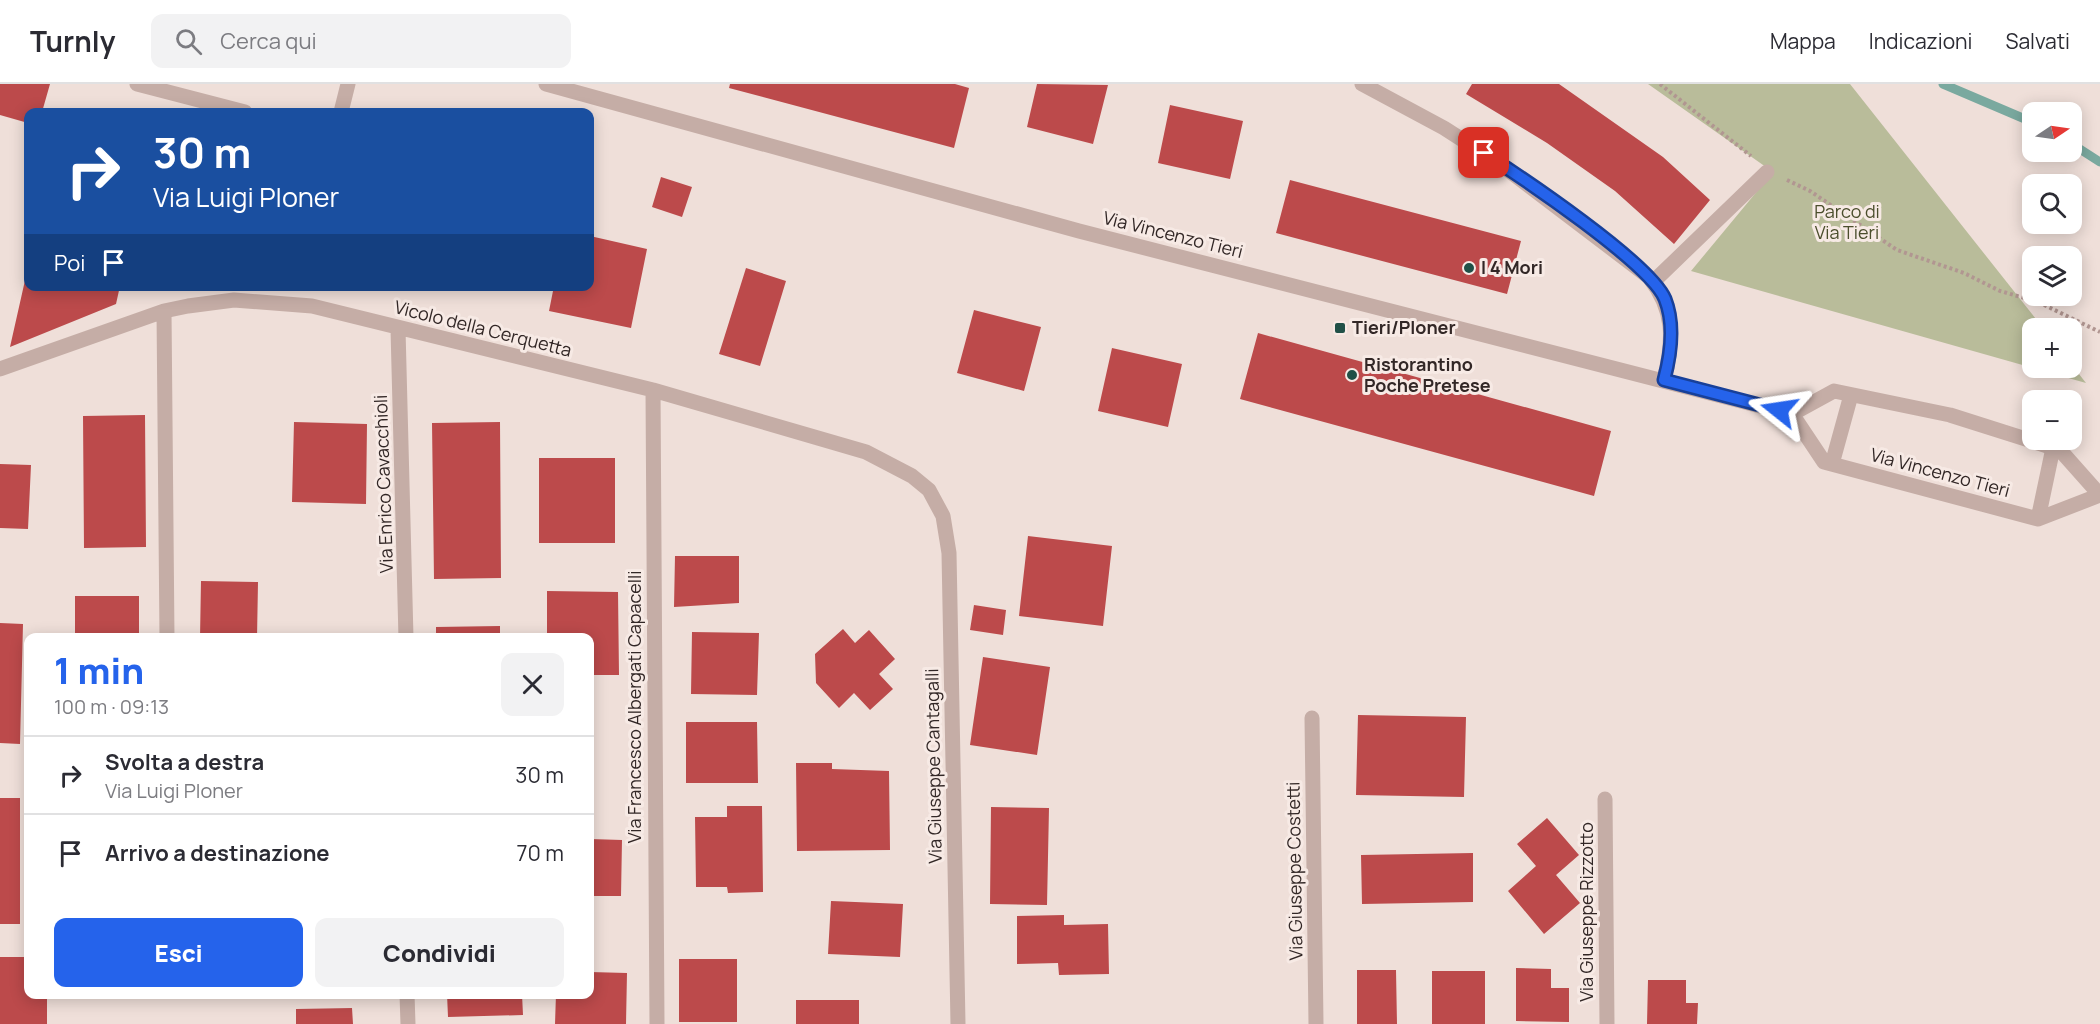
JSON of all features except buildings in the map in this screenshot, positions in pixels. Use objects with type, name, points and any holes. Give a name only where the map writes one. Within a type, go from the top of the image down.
[{"type":"street","points":[[137,84],[230,108]]},
{"type":"street","points":[[342,108],[348,84]]},
{"type":"street","name":"Via Vincenzo Tieri","points":[[548,84],[1079,231],[1792,414]]},
{"type":"street","points":[[1362,84],[1444,128],[1503,166],[1638,266],[1662,292],[1669,314],[1671,348],[1664,380]]},
{"type":"street","points":[[1653,282],[1767,172]]},
{"type":"street","name":"Vicolo della Cerquetta","points":[[0,369],[164,311],[223,300],[284,302],[322,309],[653,390],[866,452],[912,476],[929,490],[939,508]]},
{"type":"street","points":[[164,311],[167,633]]},
{"type":"street","name":"Via Enrico Cavacchioli","points":[[398,329],[406,633]]},
{"type":"street","name":"Via Francesco Albergati Capacelli","points":[[653,390],[657,1024]]},
{"type":"street","points":[[1851,395],[1832,464],[1824,462],[1792,414],[1834,391],[1950,416],[2022,438]]},
{"type":"street","points":[[2038,519],[2052,450]]},
{"type":"street","points":[[2038,519],[2100,495],[2060,450]]},
{"type":"street","name":"Via Vincenzo Tieri","points":[[1832,464],[2038,519]]},
{"type":"street","name":"Via Giuseppe Cantagalli","points":[[939,508],[945,523],[949,553],[958,1024]]},
{"type":"street","name":"Via Giuseppe Costetti","points":[[1312,718],[1316,1024]]},
{"type":"street","name":"Via Giuseppe Rizzotto","points":[[1605,799],[1607,1024]]},
{"type":"street","points":[[408,999],[408,1024]]},
{"type":"path","points":[[1660,84],[1742,148],[1767,172],[1810,191],[1898,250],[1964,273],[2000,291],[2038,302],[2100,332]]},
{"type":"green space","name":"Parco di Via Tieri","points":[[1648,84],[1850,84],[2022,301],[2022,306],[2026,306],[2035,318],[2022,318],[2022,365],[1691,271],[1773,172]]},
{"type":"green space","points":[[2068,378],[2082,378],[2086,383]]},
{"type":"waterway","points":[[1943,84],[2022,118]]},
{"type":"waterway","points":[[2082,150],[2100,162]]},
{"type":"place","name":"I 4 Mori","points":[[1469,268]]},
{"type":"place","name":"Tieri/Ploner","points":[[1340,328]]},
{"type":"place","name":"Ristorantino Poche Pretese","points":[[1352,375]]},
{"type":"route","points":[[1484,153],[1638,266],[1662,292],[1669,314],[1671,333],[1671,348],[1664,380],[1779,410]]}]
